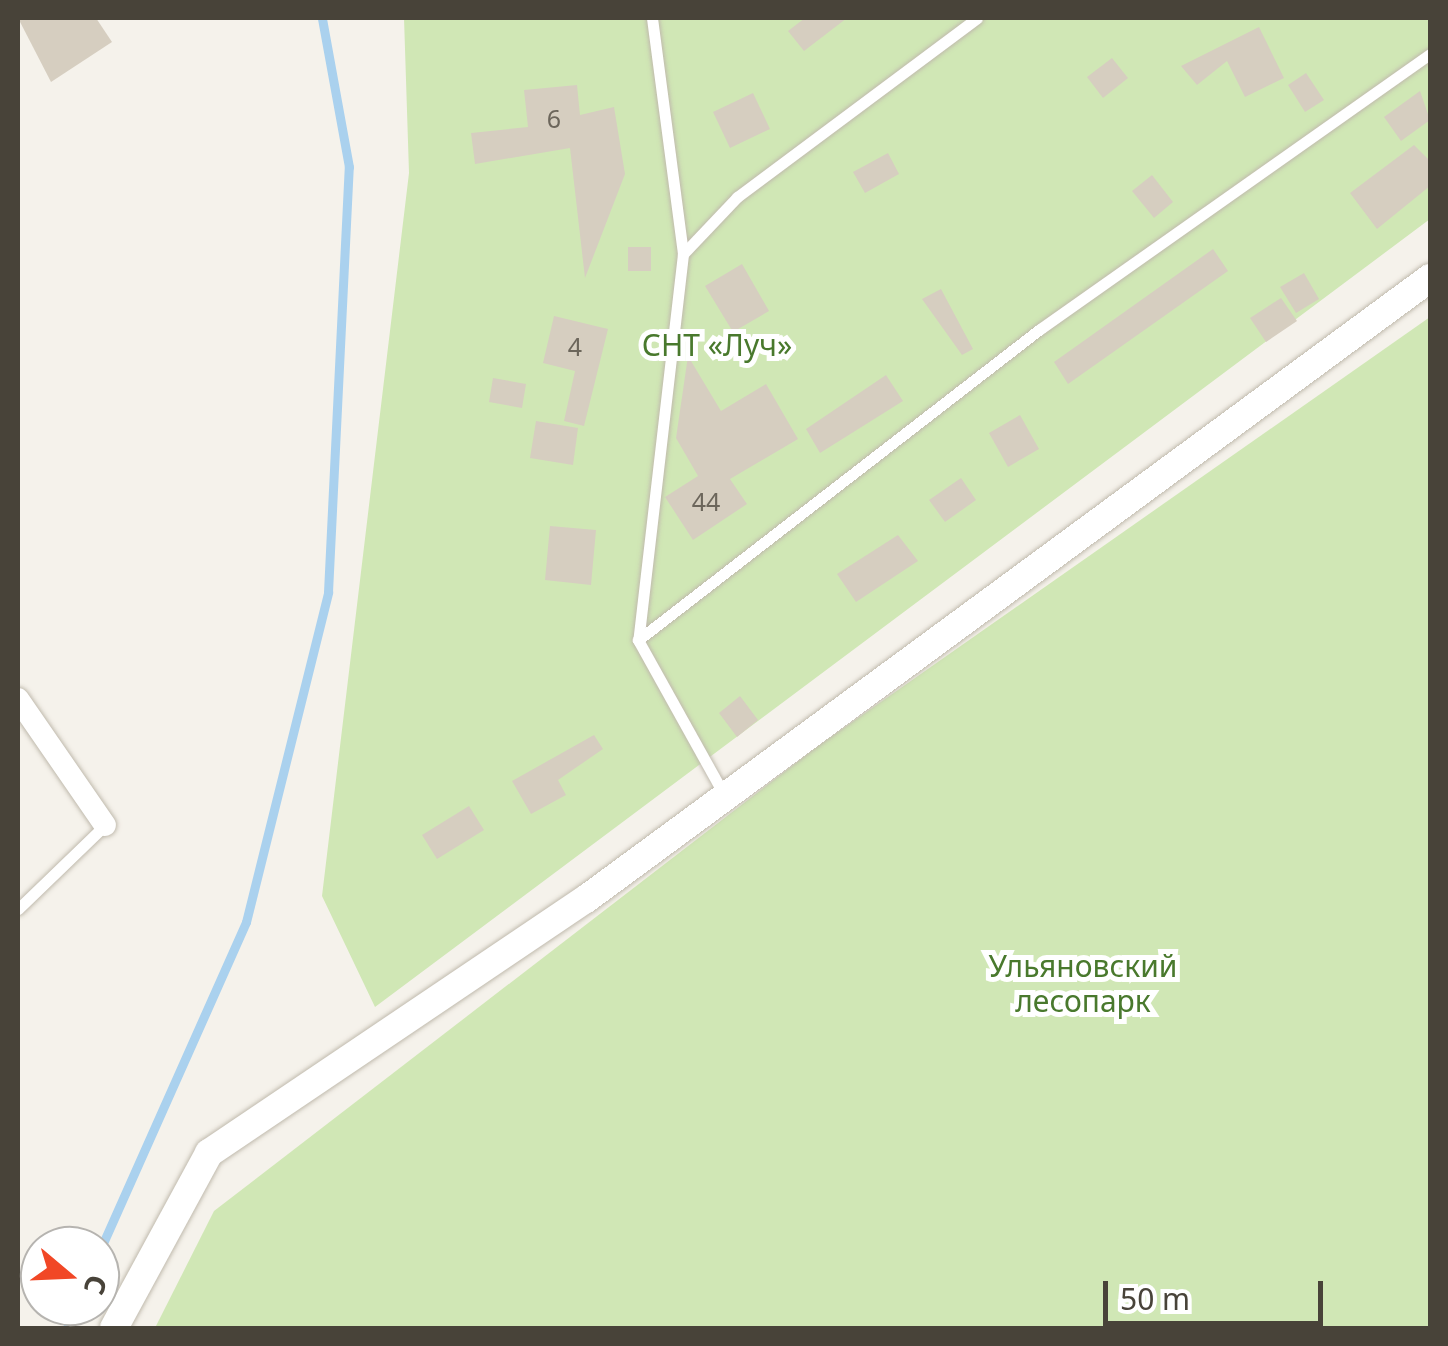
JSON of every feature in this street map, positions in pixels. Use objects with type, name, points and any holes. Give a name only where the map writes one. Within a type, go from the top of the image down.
[{"type":"street","points":[[114,1328],[209,1154],[726,797],[1430,278]]},
{"type":"street","points":[[18,700],[105,825]]},
{"type":"lane","points":[[652,18],[684,254],[638,640],[726,797]]},
{"type":"lane","points":[[684,254],[737,197],[977,18]]},
{"type":"lane","points":[[638,640],[1040,329],[1430,54]]},
{"type":"lane","points":[[18,909],[105,825]]},
{"type":"green space","name":"СНТ «Луч»","points":[[404,18],[1430,18],[1430,219],[375,1007],[322,896],[409,173]]},
{"type":"green space","name":"Ульяновский лесопарк","points":[[1430,317],[1430,1328],[155,1328],[214,1211],[818,746]]},
{"type":"building","points":[[18,18],[96,18],[112,42],[51,82]]},
{"type":"building","points":[[805,18],[847,18],[804,51],[788,31]]},
{"type":"building","points":[[1259,27],[1284,78],[1245,97],[1227,61],[1197,85],[1181,66]]},
{"type":"building","points":[[1112,58],[1128,78],[1103,98],[1087,77]]},
{"type":"building","points":[[1306,73],[1324,100],[1305,112],[1288,85]]},
{"type":"building","points":[[577,85],[580,115],[614,107],[625,174],[585,278],[570,148],[475,164],[471,133],[528,127],[524,90]]},
{"type":"building","points":[[1420,91],[1430,120],[1401,141],[1384,117]]},
{"type":"building","points":[[753,93],[770,129],[730,148],[713,112]]},
{"type":"building","points":[[1414,145],[1430,161],[1430,186],[1377,229],[1350,193]]},
{"type":"building","points":[[888,153],[899,174],[865,193],[853,172]]},
{"type":"building","points":[[1152,175],[1173,202],[1154,218],[1132,191]]},
{"type":"building","points":[[628,247],[651,247],[651,271],[628,271]]},
{"type":"building","points":[[1213,249],[1228,271],[1068,384],[1054,362]]},
{"type":"building","points":[[742,264],[769,311],[733,332],[705,286]]},
{"type":"building","points":[[1304,273],[1319,299],[1296,313],[1280,287]]},
{"type":"building","points":[[941,289],[973,349],[962,355],[922,299]]},
{"type":"building","points":[[1281,298],[1297,321],[1266,342],[1250,318]]},
{"type":"building","points":[[554,316],[608,329],[584,426],[564,421],[575,371],[543,363]]},
{"type":"building","points":[[688,356],[721,411],[766,384],[798,439],[730,479],[747,504],[693,540],[665,497],[698,476],[676,438]]},
{"type":"building","points":[[886,375],[903,401],[820,453],[806,429]]},
{"type":"building","points":[[493,378],[526,384],[522,408],[489,402]]},
{"type":"building","points":[[1020,415],[1039,449],[1008,467],[989,433]]},
{"type":"building","points":[[536,421],[578,428],[573,465],[530,458]]},
{"type":"building","points":[[961,478],[976,500],[945,522],[929,500]]},
{"type":"building","points":[[550,526],[596,530],[591,585],[545,580]]},
{"type":"building","points":[[898,535],[918,561],[856,602],[837,574]]},
{"type":"building","points":[[740,696],[758,720],[737,737],[719,713]]},
{"type":"building","points":[[594,735],[603,749],[558,780],[566,795],[531,814],[512,781]]},
{"type":"building","points":[[469,806],[484,830],[437,859],[422,835]]},
{"type":"waterway","points":[[111,1226],[246,922],[328,592],[349,167],[322,18]]}]
